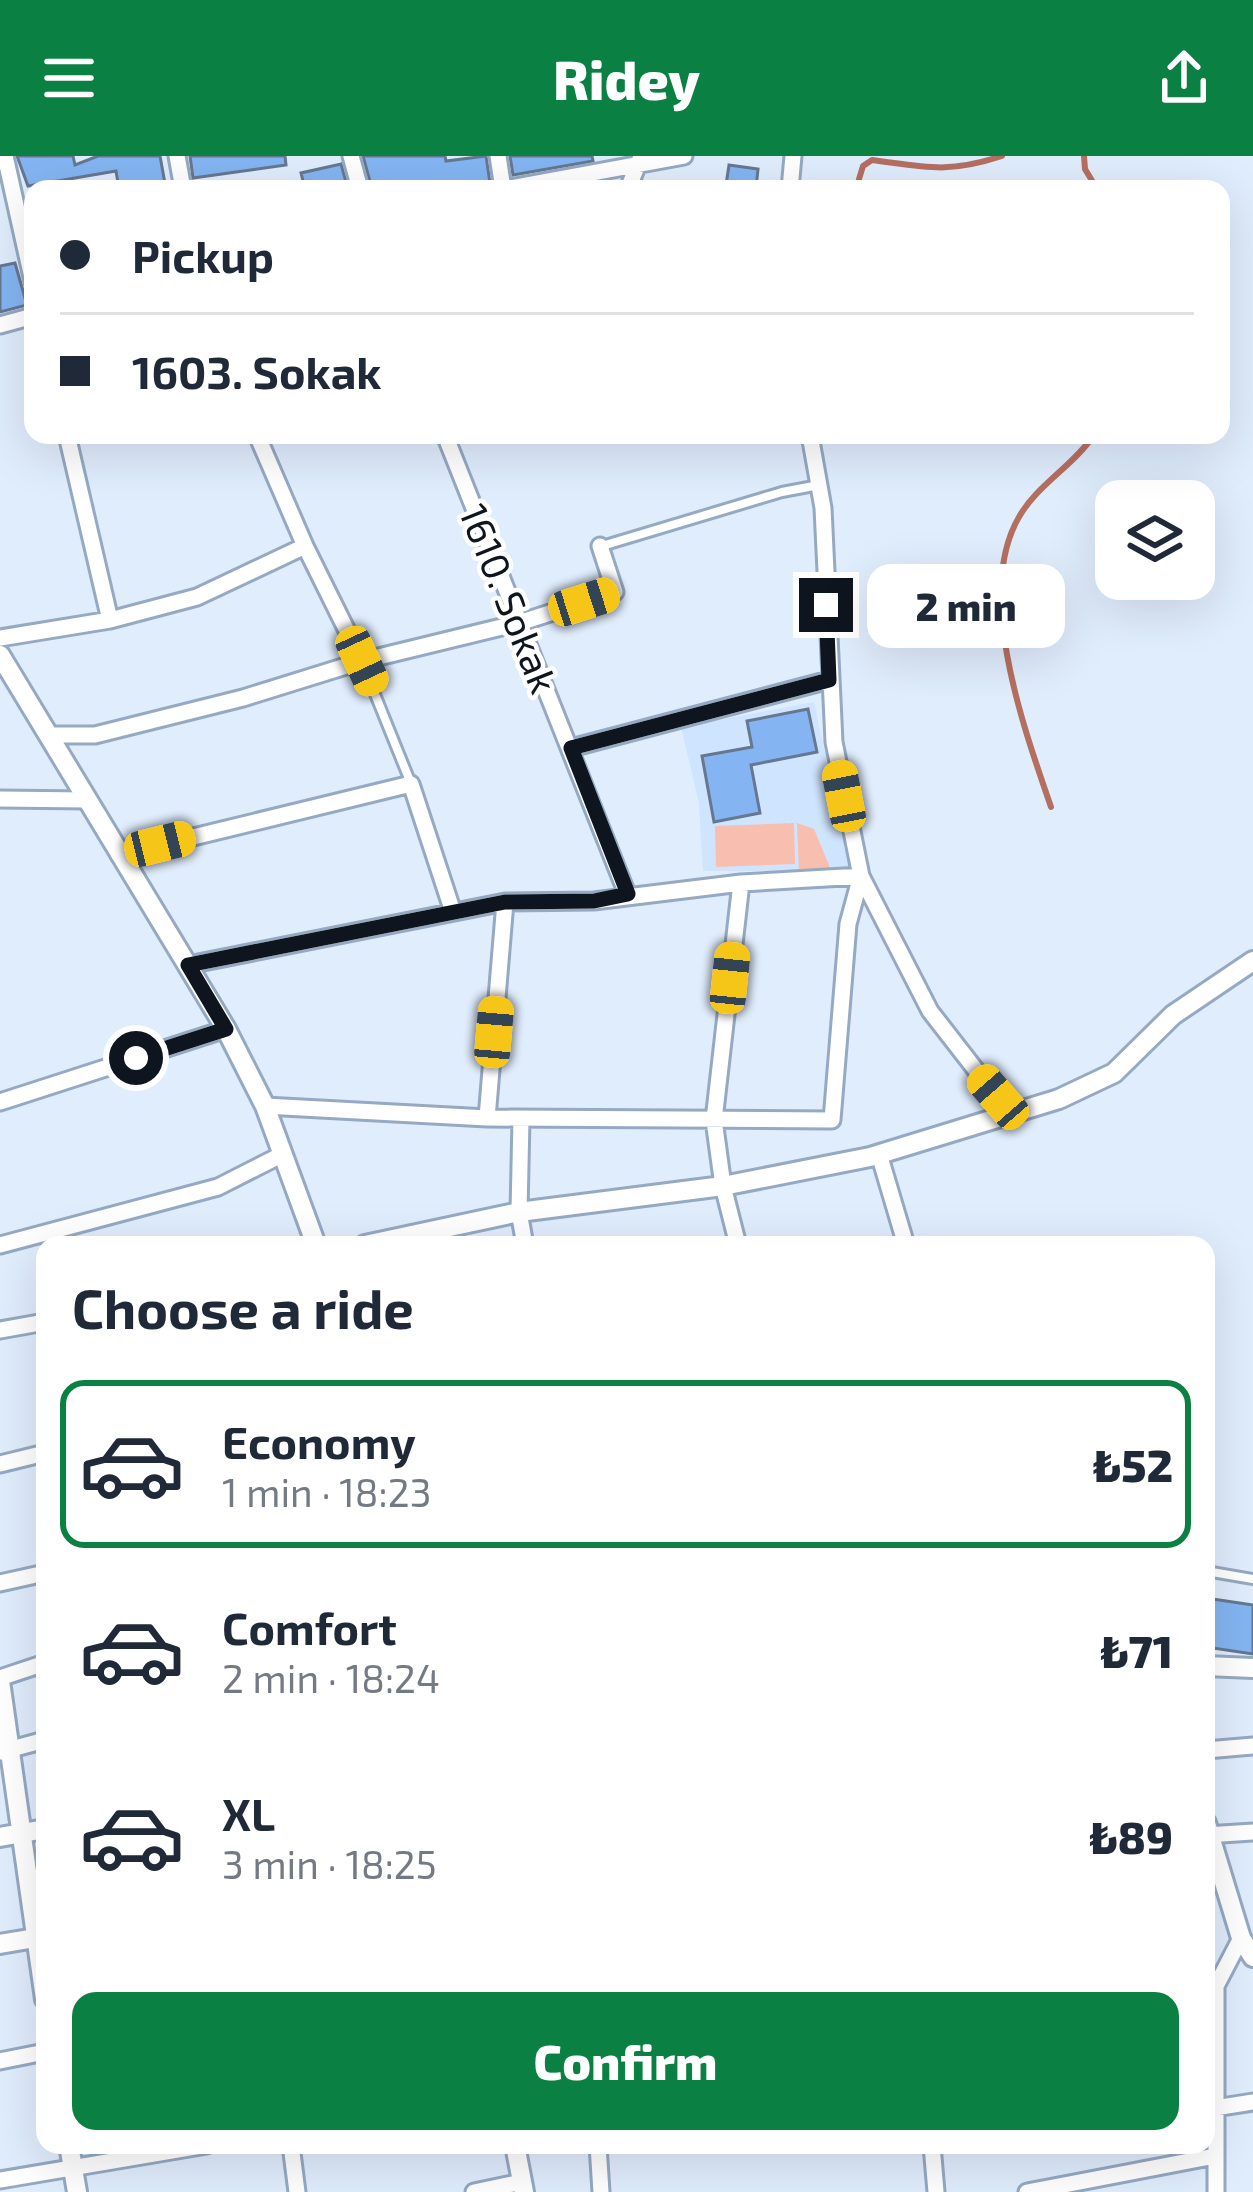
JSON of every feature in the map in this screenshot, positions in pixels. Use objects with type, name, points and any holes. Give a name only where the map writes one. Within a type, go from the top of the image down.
[{"type":"street","points":[[5,156],[24,242]]},
{"type":"street","points":[[546,180],[640,160],[684,156]]},
{"type":"street","points":[[70,444],[110,620]]},
{"type":"street","points":[[260,444],[362,661]]},
{"type":"street","name":"1610. Sokak","points":[[449,444],[628,894]]},
{"type":"street","points":[[812,444],[820,485],[834,742],[861,876],[930,1011],[1010,1114]]},
{"type":"street","points":[[0,638],[110,620],[197,597],[305,546]]},
{"type":"street","points":[[47,735],[95,735],[243,698],[615,592],[600,546]]},
{"type":"street","points":[[0,655],[226,1029],[265,1106],[313,1236]]},
{"type":"street","points":[[571,748],[829,680]]},
{"type":"street","points":[[118,855],[411,784],[453,912]]},
{"type":"street","points":[[0,800],[86,800]]},
{"type":"street","points":[[188,965],[505,902],[594,901],[741,883],[861,876]]},
{"type":"street","points":[[265,1106],[487,1118],[832,1120],[848,923],[861,876]]},
{"type":"street","points":[[736,1236],[713,1120],[741,883]]},
{"type":"street","points":[[487,1118],[505,902]]},
{"type":"street","points":[[407,1236],[519,1212],[723,1186],[879,1154],[1059,1099],[1114,1073],[1173,1015],[1253,961]]},
{"type":"street","points":[[0,1102],[226,1029]]},
{"type":"street","points":[[521,1118],[519,1212],[523,1236]]},
{"type":"street","points":[[0,1245],[218,1186],[283,1154]]},
{"type":"street","points":[[879,1154],[903,1236]]},
{"type":"street","points":[[0,1330],[36,1324]]},
{"type":"street","points":[[0,1464],[36,1456]]},
{"type":"street","points":[[0,1583],[36,1575]]},
{"type":"street","points":[[1215,1666],[1253,1668]]},
{"type":"street","points":[[36,1667],[0,1679],[4,1751],[36,1914]]},
{"type":"street","points":[[4,1751],[36,1742]]},
{"type":"street","points":[[1215,1749],[1253,1746]]},
{"type":"street","points":[[0,1837],[36,1831]]},
{"type":"street","points":[[1215,1831],[1253,1832]]},
{"type":"street","points":[[1215,1856],[1241,1937],[1253,1957]]},
{"type":"street","points":[[1215,1980],[1241,1937]]},
{"type":"street","points":[[0,1943],[36,1938]]},
{"type":"street","points":[[0,2060],[36,2054]]},
{"type":"street","points":[[1215,2108],[1253,2102]]},
{"type":"street","points":[[71,2154],[77,2192]]},
{"type":"street","points":[[0,2180],[155,2154]]},
{"type":"street","points":[[292,2154],[297,2192]]},
{"type":"street","points":[[474,2192],[523,2187],[517,2154]]},
{"type":"street","points":[[599,2154],[602,2192]]},
{"type":"street","points":[[933,2154],[936,2192]]},
{"type":"street","points":[[1027,2192],[1215,2156],[1216,2192]]},
{"type":"lane","points":[[600,546],[820,485]]},
{"type":"lane","points":[[362,661],[411,784]]},
{"type":"lane","points":[[1215,1573],[1253,1579]]},
{"type":"shaded area","points":[[814,702],[833,791],[858,871],[703,871],[699,803],[681,727]]},
{"type":"shaded area","points":[[794,823],[795,864],[716,867],[715,826]]},
{"type":"shaded area","points":[[797,823],[814,829],[831,870],[799,871]]},
{"type":"building","points":[[17,156],[73,156],[75,165],[98,156],[160,156],[164,180],[118,180],[116,171],[63,180],[26,180]]},
{"type":"building","points":[[190,156],[285,156],[286,165],[193,178]]},
{"type":"building","points":[[363,156],[445,156],[446,161],[486,156],[490,180],[370,180]]},
{"type":"building","points":[[510,156],[592,156],[593,161],[513,175]]},
{"type":"building","points":[[341,164],[345,180],[303,180],[301,173]]},
{"type":"building","points":[[729,165],[758,169],[757,180],[727,180]]},
{"type":"building","points":[[15,263],[24,306],[0,312],[0,266]]},
{"type":"building","points":[[808,709],[817,752],[751,765],[760,813],[714,822],[702,756],[752,747],[747,721]]},
{"type":"building","points":[[1215,1599],[1253,1605],[1253,1654],[1215,1648]]},
{"type":"waterway","points":[[859,180],[863,166],[872,160],[951,167],[1002,156]]},
{"type":"waterway","points":[[1084,156],[1092,180]]},
{"type":"waterway","points":[[1051,807],[1008,662],[1001,584],[1006,548],[1019,517],[1086,444]]},
{"type":"route","points":[[136,1058],[226,1029],[188,965],[505,902],[594,901],[628,894],[571,748],[829,680],[826,605]]}]
